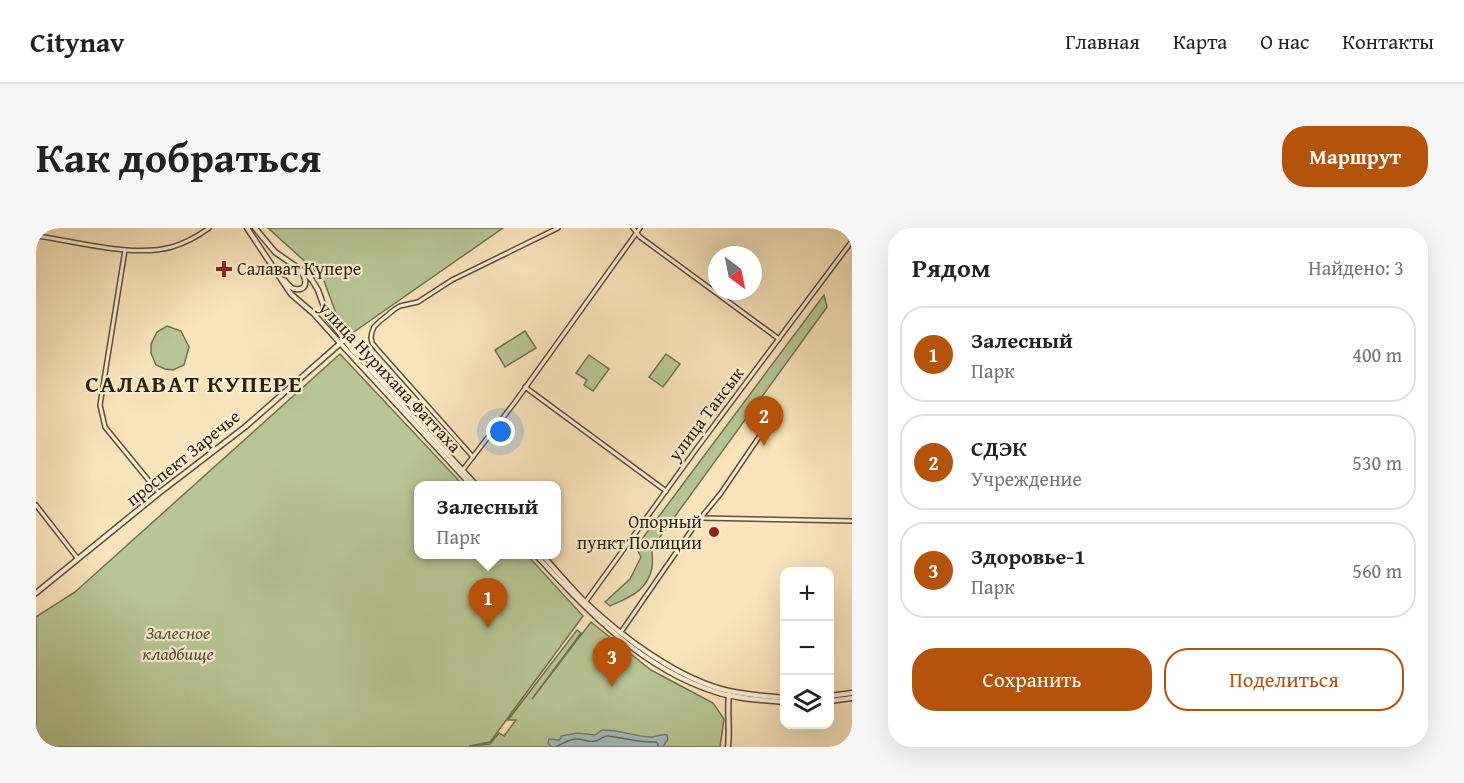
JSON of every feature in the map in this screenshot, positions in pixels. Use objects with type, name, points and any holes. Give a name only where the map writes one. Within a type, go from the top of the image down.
[{"type":"street","points":[[36,236],[143,251],[170,248],[189,241],[204,229],[209,228]]},
{"type":"street","name":"улица Нурихана Фаттаха","points":[[247,228],[291,294],[313,313],[472,481]]},
{"type":"street","name":"улица Нурихана Фаттаха","points":[[255,228],[275,252],[309,276],[315,284],[328,318],[344,340],[468,481]]},
{"type":"street","points":[[473,458],[372,343],[372,332],[380,321],[400,306],[418,302],[452,280],[558,228]]},
{"type":"street","points":[[633,228],[779,339]]},
{"type":"street","points":[[462,472],[640,228]]},
{"type":"street","name":"улица Тансык","points":[[584,604],[852,241]]},
{"type":"street","points":[[125,250],[100,405],[105,426],[159,494]]},
{"type":"street","points":[[282,279],[294,289],[299,289],[305,285],[306,279],[299,269]]},
{"type":"street","name":"проспект Заречье","points":[[36,593],[245,427],[344,340]]},
{"type":"street","points":[[525,387],[666,491]]},
{"type":"street","points":[[621,632],[776,412]]},
{"type":"street","points":[[36,505],[78,559]]},
{"type":"street","points":[[701,518],[852,521]]},
{"type":"street","points":[[539,559],[617,636],[661,667],[695,684],[729,693],[780,701]]},
{"type":"street","points":[[545,559],[584,604],[659,660],[681,673],[729,693],[780,698]]},
{"type":"street","points":[[728,747],[729,693]]},
{"type":"street","points":[[834,695],[852,693]]},
{"type":"street","points":[[834,700],[852,698]]},
{"type":"green space","points":[[268,228],[503,228],[348,336],[337,316],[324,281]]},
{"type":"green space","points":[[824,295],[827,307],[652,548],[650,576],[642,588],[610,606],[605,602],[630,579],[641,557],[636,547]]},
{"type":"green space","points":[[167,326],[181,331],[189,347],[184,365],[173,370],[156,365],[151,353],[151,344],[157,332]]},
{"type":"green space","points":[[525,331],[536,348],[505,367],[495,350]]},
{"type":"green space","name":"Залесное кладбище","points":[[340,354],[459,481],[414,481],[414,559],[531,559],[583,616],[490,742],[469,746],[490,744],[499,733],[504,736],[516,720],[508,720],[577,630],[581,633],[532,699],[591,622],[651,670],[713,703],[724,719],[720,747],[36,747],[36,617],[75,592]]},
{"type":"green space","points":[[666,354],[680,364],[663,387],[649,377]]},
{"type":"green space","points":[[589,355],[609,369],[593,391],[584,385],[587,380],[576,373]]},
{"type":"water","points":[[602,730],[646,737],[667,735],[668,739],[663,747],[551,747],[548,743],[549,739],[559,740],[561,736],[577,733],[595,735]]},
{"type":"place","name":"Салават Күпере","points":[[224,269]]},
{"type":"place","name":"СДЭК","points":[[764,446]]},
{"type":"place","name":"Опорный пункт Полиции","points":[[714,532]]},
{"type":"place","name":"Залесный","points":[[488,628]]},
{"type":"place","name":"Здоровье-1","points":[[612,687]]},
{"type":"district","name":"САЛАВАТ КУПЕРЕ","points":[[194,384]]}]
